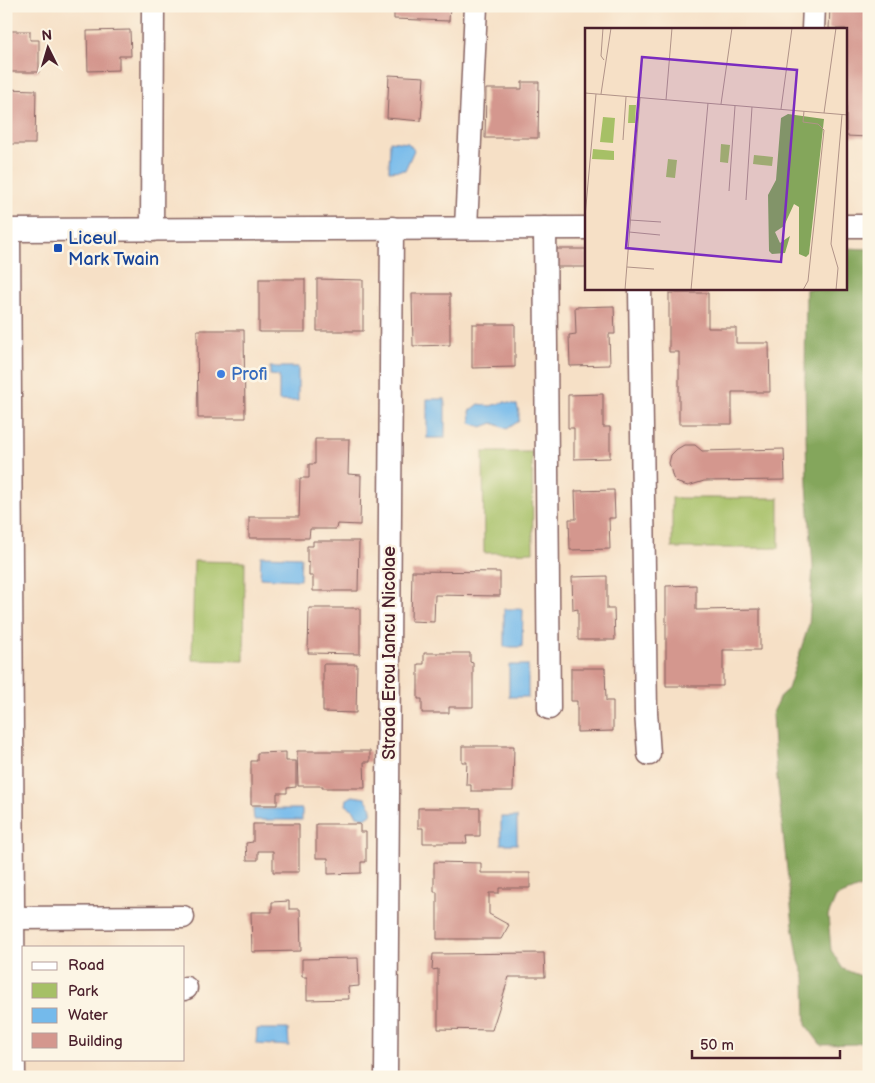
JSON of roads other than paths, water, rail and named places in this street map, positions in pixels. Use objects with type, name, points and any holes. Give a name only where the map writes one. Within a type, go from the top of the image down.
[{"type":"street","points":[[152,6],[152,230]]},
{"type":"street","points":[[466,228],[476,6]]},
{"type":"street","points":[[813,28],[814,6]]},
{"type":"street","points":[[848,226],[869,226]]},
{"type":"street","name":"Strada Erou Iancu Nicolae","points":[[386,1077],[392,228]]},
{"type":"street","points":[[545,228],[549,708]]},
{"type":"street","points":[[14,1077],[19,989],[13,918],[8,230],[585,228]]},
{"type":"street","points":[[640,290],[646,712],[649,754]]},
{"type":"street","points":[[13,918],[183,917]]},
{"type":"water","points":[[390,141],[408,143],[414,150],[405,170],[389,171]]},
{"type":"water","points":[[270,367],[298,367],[298,401],[279,401],[279,376],[270,375]]},
{"type":"water","points":[[427,399],[445,399],[445,438],[427,438]]},
{"type":"water","points":[[505,402],[517,405],[519,413],[519,421],[507,429],[493,423],[482,427],[471,423],[470,411],[479,404],[490,406]]},
{"type":"water","points":[[261,556],[301,557],[300,580],[260,578]]},
{"type":"water","points":[[504,609],[523,609],[522,647],[504,647]]},
{"type":"water","points":[[509,665],[528,665],[528,697],[509,697]]},
{"type":"water","points":[[353,796],[365,798],[372,808],[371,814],[365,818],[357,816],[354,810],[346,805],[347,799]]},
{"type":"water","points":[[253,809],[302,809],[302,820],[254,820]]},
{"type":"water","points":[[501,817],[517,817],[517,844],[501,844]]},
{"type":"water","points":[[257,1029],[288,1029],[289,1046],[256,1044]]},
{"type":"place","name":"Liceul Mark Twain","points":[[58,248]]},
{"type":"place","name":"Profi","points":[[221,374]]}]
